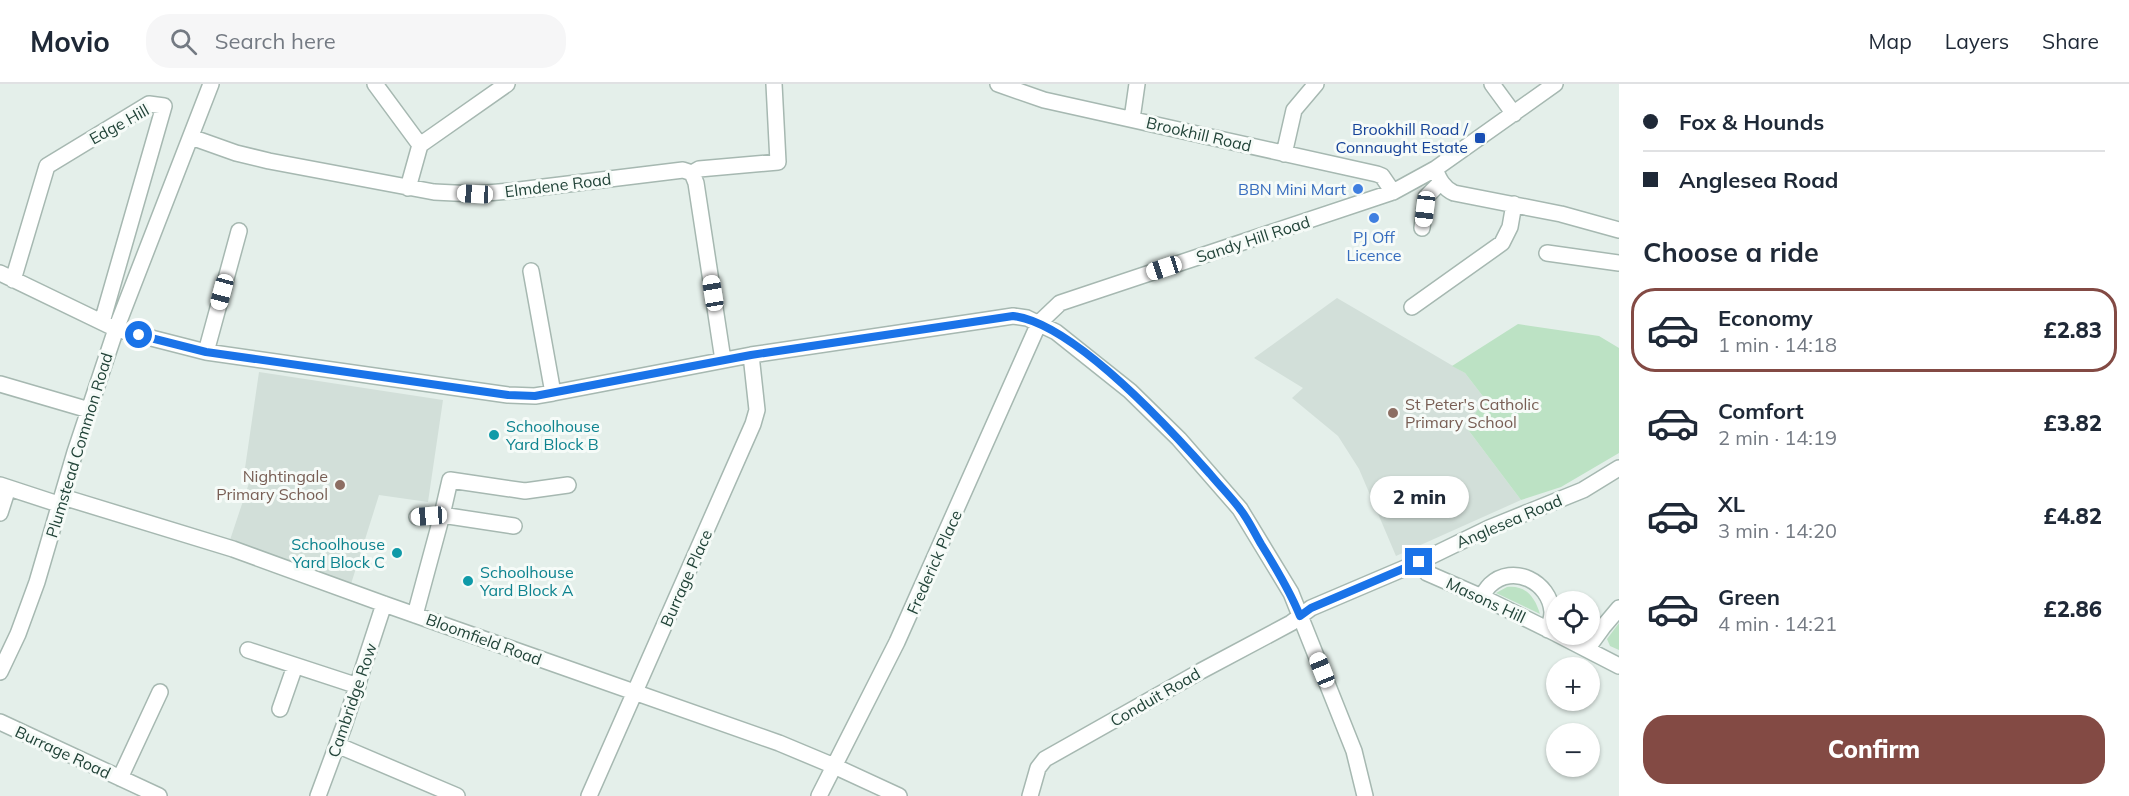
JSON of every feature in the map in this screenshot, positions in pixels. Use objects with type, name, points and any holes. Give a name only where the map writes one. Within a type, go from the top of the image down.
[{"type":"street","name":"Plumstead Common Road","points":[[0,672],[18,634],[37,582],[89,410],[109,326],[191,137],[211,84]]},
{"type":"street","points":[[375,84],[420,145]]},
{"type":"street","points":[[408,188],[420,145],[507,84]]},
{"type":"street","name":"Elmdene Road","points":[[191,137],[236,153],[269,161],[408,188],[475,194],[684,170],[692,173],[699,169],[778,162],[774,84]]},
{"type":"street","name":"Brookhill Road","points":[[998,84],[1044,100],[1377,174],[1382,176],[1392,192]]},
{"type":"street","points":[[1132,119],[1137,84]]},
{"type":"street","points":[[1284,154],[1294,110],[1316,84]]},
{"type":"street","points":[[1492,84],[1514,114]]},
{"type":"street","name":"Sandy Hill Road","points":[[1039,323],[1060,303],[1438,176],[1555,84]]},
{"type":"street","name":"Edge Hill","points":[[7,276],[47,166],[149,104],[164,106],[110,297],[109,326]]},
{"type":"street","points":[[692,173],[696,183],[723,360]]},
{"type":"street","points":[[1422,228],[1426,197],[1438,176],[1448,190],[1454,193],[1561,214],[1619,230]]},
{"type":"street","points":[[1412,307],[1502,243],[1509,227],[1514,204]]},
{"type":"street","points":[[206,352],[239,231]]},
{"type":"street","points":[[1547,253],[1619,263]]},
{"type":"street","points":[[531,271],[553,393]]},
{"type":"street","points":[[7,276],[109,326],[206,352],[508,395],[535,396],[751,355],[1013,316],[1027,318],[1039,323],[1077,348],[1130,391],[1179,439],[1240,509],[1291,593],[1354,751],[1365,796]]},
{"type":"street","name":"Frederick Place","points":[[819,796],[912,609],[1039,323]]},
{"type":"street","name":"Burrage Place","points":[[590,796],[753,424],[756,410],[751,355]]},
{"type":"street","points":[[0,384],[89,410]]},
{"type":"street","name":"Anglesea Road","points":[[1300,616],[1311,608],[1419,562],[1489,528],[1583,490],[1619,468]]},
{"type":"street","points":[[415,615],[450,480],[525,491],[567,485]]},
{"type":"street","points":[[0,513],[4,487]]},
{"type":"street","name":"Bloomfield Road","points":[[4,487],[233,549],[779,743],[899,796]]},
{"type":"street","points":[[417,517],[442,515],[514,526]]},
{"type":"street","name":"Masons Hill","points":[[1419,562],[1427,573],[1546,629]]},
{"type":"street","points":[[1482,597],[1490,585],[1502,578],[1515,575],[1530,579],[1541,586],[1546,594]]},
{"type":"street","name":"Cambridge Row","points":[[318,796],[358,686],[384,604]]},
{"type":"street","points":[[1587,649],[1619,608]]},
{"type":"street","name":"Conduit Road","points":[[1030,796],[1038,768],[1046,759],[1300,616]]},
{"type":"street","name":"Masons Hill","points":[[1579,645],[1619,666]]},
{"type":"street","points":[[248,651],[358,686]]},
{"type":"street","points":[[280,709],[295,666]]},
{"type":"street","points":[[120,778],[160,692]]},
{"type":"street","name":"Burrage Road","points":[[0,722],[159,796]]},
{"type":"street","points":[[337,745],[457,796]]},
{"type":"shaded area","name":"St Peter's Catholic Primary School","points":[[1337,298],[1465,373],[1485,399],[1466,427],[1521,500],[1396,556],[1359,469],[1338,436],[1292,398],[1303,388],[1254,358]]},
{"type":"shaded area","name":"Nightingale Primary School","points":[[259,372],[443,400],[428,502],[379,495],[351,584],[230,540],[251,477],[244,475]]},
{"type":"green space","points":[[1518,324],[1599,336],[1619,348],[1619,453],[1561,487],[1521,500],[1466,427],[1485,399],[1465,373],[1452,366]]},
{"type":"green space","points":[[1507,587],[1519,588],[1529,593],[1540,614],[1496,593]]},
{"type":"green space","points":[[1619,623],[1619,650],[1610,646],[1607,639]]},
{"type":"place","name":"Brookhill Road / Connaught Estate","points":[[1480,138]]},
{"type":"place","name":"BBN Mini Mart","points":[[1358,189]]},
{"type":"place","name":"PJ Off Licence","points":[[1374,218]]},
{"type":"place","name":"St Peter's Catholic Primary School","points":[[1393,413]]},
{"type":"place","name":"Schoolhouse Yard Block B","points":[[494,435]]},
{"type":"place","name":"Nightingale Primary School","points":[[340,485]]},
{"type":"place","name":"Schoolhouse Yard Block C","points":[[397,553]]},
{"type":"place","name":"Schoolhouse Yard Block A","points":[[468,581]]},
{"type":"route","points":[[139,335],[206,352],[508,395],[535,396],[751,355],[1013,316],[1027,318],[1056,332],[1077,348],[1130,391],[1179,439],[1240,509],[1291,593],[1300,616],[1311,608],[1419,562]]}]
